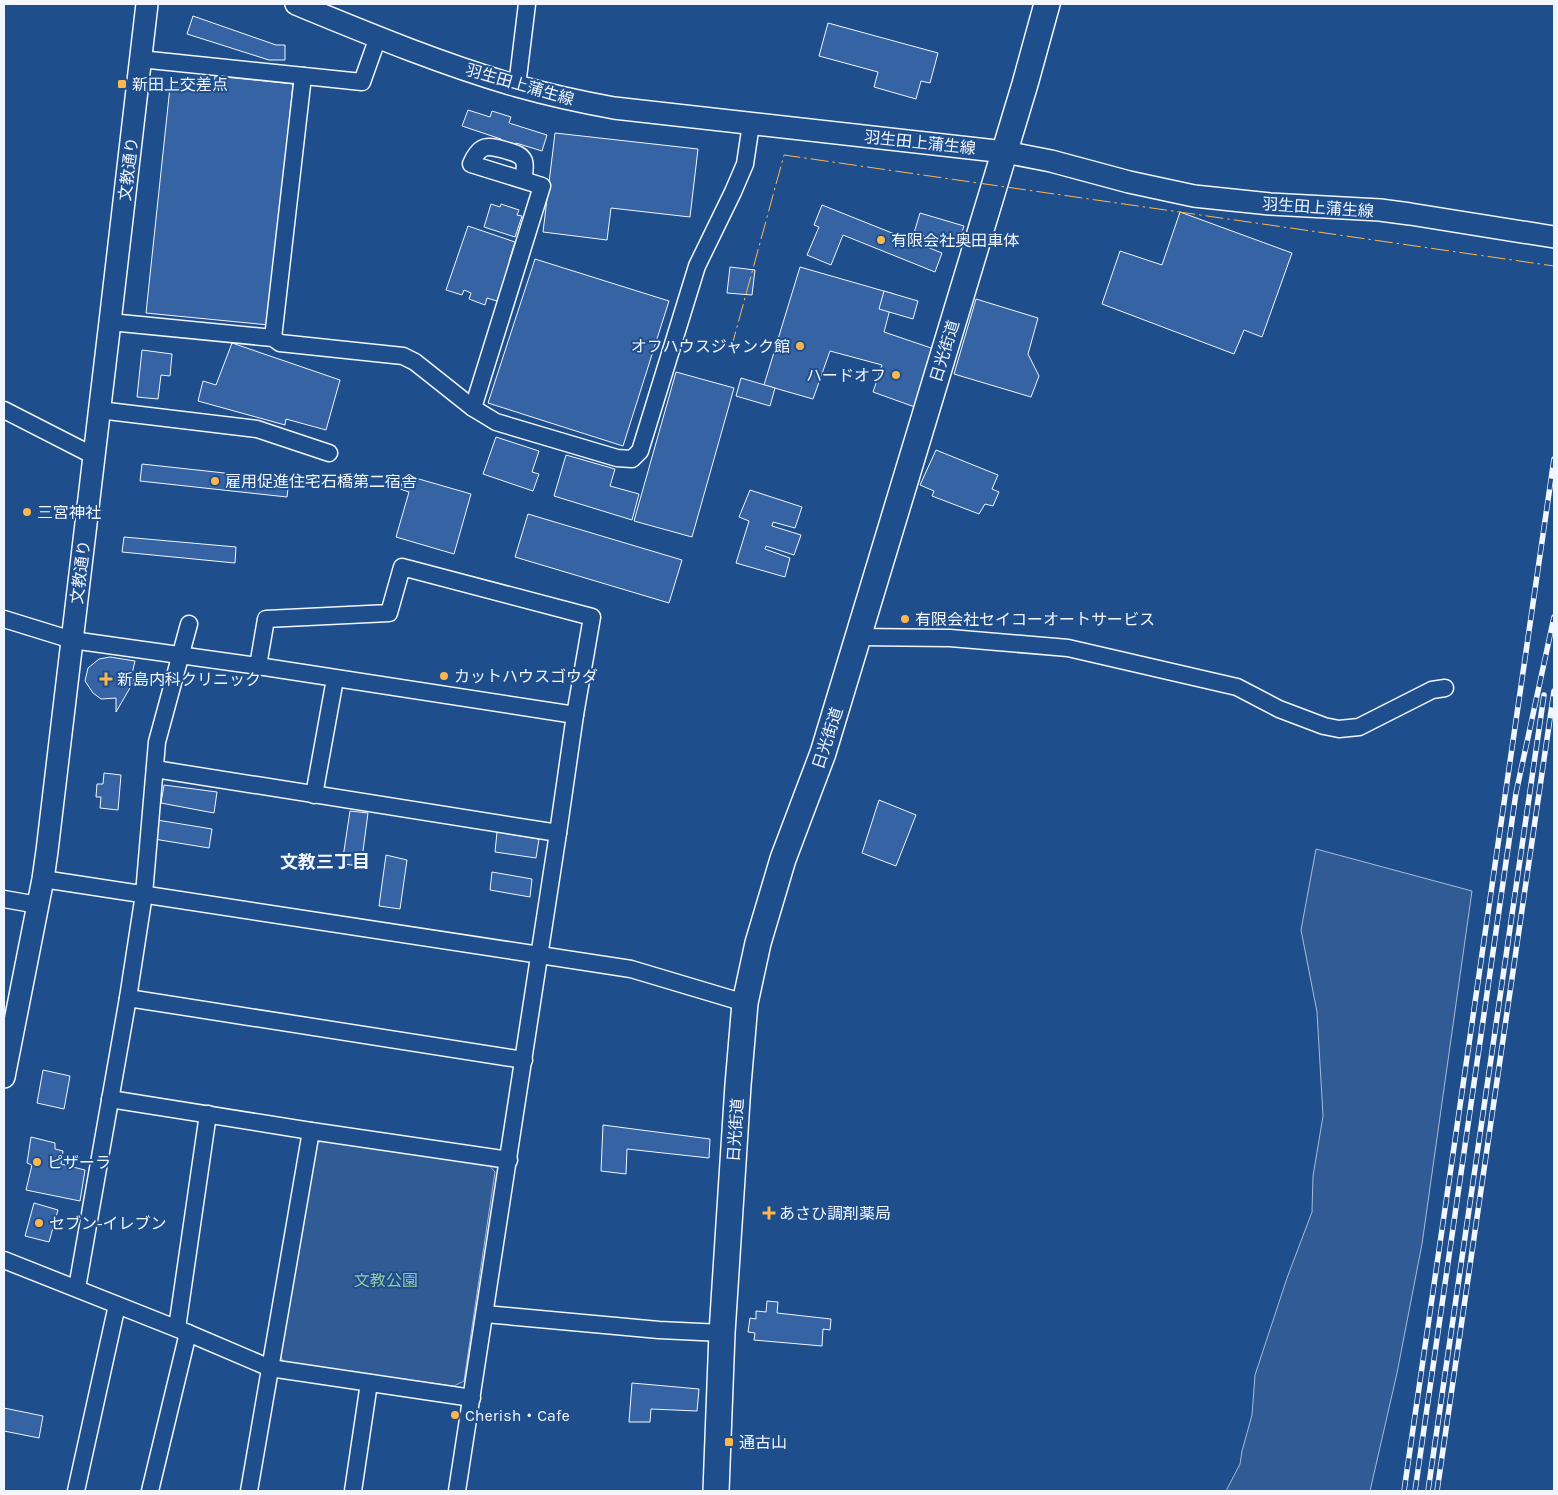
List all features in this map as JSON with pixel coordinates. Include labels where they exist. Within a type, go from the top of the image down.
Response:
[{"type":"highway","name":"日光街道","points":[[716,1491],[722,1333],[738,1085],[745,1003],[758,943],[783,859],[823,754],[1005,152],[1047,4]]},
{"type":"main road","name":"文教通り","points":[[4,1077],[43,879],[147,4]]},
{"type":"main road","name":"羽生田上蒲生線","points":[[296,4],[432,58],[517,86],[614,108],[1005,152],[1051,161],[1129,182],[1194,196],[1270,204],[1380,210],[1554,237]]},
{"type":"street","points":[[517,86],[527,4]]},
{"type":"street","points":[[140,59],[362,82],[378,37]]},
{"type":"street","points":[[273,338],[303,76]]},
{"type":"street","points":[[110,322],[273,338],[280,344],[403,356],[415,362],[472,408],[496,422],[616,458],[632,459],[640,451],[696,266],[745,164],[751,124]]},
{"type":"street","points":[[472,408],[542,186],[523,180]]},
{"type":"street","points":[[4,410],[94,456]]},
{"type":"street","points":[[100,410],[258,429],[329,453]]},
{"type":"street","points":[[258,666],[266,619],[388,613],[402,567],[592,617],[575,715],[457,1491]]},
{"type":"street","points":[[4,619],[72,640],[258,666],[575,715]]},
{"type":"street","points":[[77,1288],[128,998],[144,894],[157,742],[189,624]]},
{"type":"street","points":[[858,637],[950,638],[1068,648],[1237,687],[1279,709],[1324,726],[1339,729],[1359,727],[1432,690],[1445,688]]},
{"type":"street","points":[[314,795],[335,679]]},
{"type":"street","points":[[155,769],[558,833]]},
{"type":"street","points":[[43,879],[631,969],[745,1003]]},
{"type":"street","points":[[4,899],[38,905]]},
{"type":"street","points":[[128,998],[524,1060]]},
{"type":"street","points":[[110,1099],[508,1160]]},
{"type":"street","points":[[150,1491],[182,1330],[208,1114]]},
{"type":"street","points":[[249,1491],[310,1130]]},
{"type":"street","points":[[4,1260],[182,1330],[270,1368],[472,1398]]},
{"type":"street","points":[[76,1491],[117,1305]]},
{"type":"street","points":[[485,1314],[659,1330],[722,1333]]},
{"type":"street","points":[[353,1491],[370,1383]]},
{"type":"shaded area","points":[[1316,849],[1472,891],[1422,1244],[1397,1373],[1370,1491],[1226,1491],[1240,1464],[1252,1415],[1255,1375],[1287,1278],[1312,1212],[1313,1176],[1323,1116],[1317,1012],[1301,930]]},
{"type":"shaded area","name":"文教公園","points":[[326,1139],[489,1165],[495,1172],[464,1381],[454,1386],[284,1363],[280,1355],[315,1144]]},
{"type":"building","points":[[193,16],[276,45],[285,45],[285,60],[269,60],[187,34]]},
{"type":"building","points":[[828,23],[938,53],[930,83],[921,81],[916,99],[874,87],[878,72],[819,56]]},
{"type":"building","points":[[215,76],[293,84],[269,325],[146,313],[170,87],[213,92]]},
{"type":"building","points":[[468,110],[490,117],[492,111],[511,117],[509,123],[547,135],[542,151],[516,143],[510,160],[495,156],[501,139],[462,126]]},
{"type":"building","points":[[555,133],[698,149],[690,217],[611,208],[607,240],[543,232]]},
{"type":"building","points":[[491,204],[500,207],[501,204],[519,210],[517,215],[522,216],[515,237],[484,227]]},
{"type":"building","points":[[822,205],[942,253],[935,272],[843,235],[831,265],[807,255],[819,227],[814,225]]},
{"type":"building","points":[[1180,212],[1292,253],[1262,337],[1244,330],[1234,354],[1102,304],[1120,251],[1162,265]]},
{"type":"building","points":[[920,213],[964,226],[957,246],[914,233]]},
{"type":"building","points":[[468,226],[515,242],[509,261],[514,263],[509,276],[506,275],[497,301],[487,298],[485,305],[469,299],[471,293],[464,290],[462,295],[446,290]]},
{"type":"building","points":[[535,259],[669,301],[623,446],[488,403]]},
{"type":"building","points":[[730,267],[755,270],[752,295],[727,293]]},
{"type":"building","points":[[800,267],[894,294],[884,332],[940,351],[926,411],[873,392],[882,365],[830,351],[813,399],[764,385]]},
{"type":"building","points":[[884,291],[918,301],[913,319],[879,309]]},
{"type":"building","points":[[976,299],[1038,318],[1028,354],[1039,376],[1031,397],[954,374]]},
{"type":"building","points":[[232,343],[340,380],[326,430],[286,419],[285,425],[198,401],[203,381],[216,385]]},
{"type":"building","points":[[142,350],[172,354],[170,376],[161,375],[158,399],[137,397]]},
{"type":"building","points":[[676,372],[734,388],[692,537],[634,521]]},
{"type":"building","points":[[741,378],[775,388],[770,406],[736,396]]},
{"type":"building","points":[[496,437],[539,451],[532,472],[539,474],[533,491],[483,474]]},
{"type":"building","points":[[936,450],[998,475],[992,489],[999,492],[993,506],[985,504],[979,514],[932,496],[934,491],[920,485]]},
{"type":"building","points":[[566,455],[615,469],[610,486],[639,494],[632,520],[554,496]]},
{"type":"building","name":"雇用促進住宅石橋第二宿舎","points":[[142,464],[289,480],[287,497],[140,481]]},
{"type":"building","points":[[405,475],[471,494],[454,554],[396,537],[409,492],[400,489]]},
{"type":"building","points":[[750,490],[802,507],[795,528],[773,522],[772,526],[801,535],[794,555],[766,546],[765,549],[790,558],[785,577],[736,563],[749,521],[739,517]]},
{"type":"building","points":[[528,514],[682,560],[669,603],[515,557]]},
{"type":"building","points":[[124,537],[236,547],[235,563],[122,552]]},
{"type":"building","points":[[110,657],[135,661],[132,674],[134,681],[116,712],[116,698],[101,699],[93,693],[85,681],[88,668],[99,659]]},
{"type":"building","points":[[104,773],[121,775],[118,810],[100,808],[101,797],[96,797],[97,784],[103,784]]},
{"type":"building","points":[[164,785],[217,792],[214,813],[161,803]]},
{"type":"building","points":[[879,800],[916,815],[896,866],[862,853]]},
{"type":"building","points":[[350,811],[368,813],[361,866],[342,864]]},
{"type":"building","points":[[157,820],[212,829],[209,848],[154,839]]},
{"type":"building","points":[[497,832],[539,839],[536,858],[495,852]]},
{"type":"building","points":[[386,855],[407,860],[400,909],[379,906]]},
{"type":"building","points":[[492,872],[532,879],[530,897],[490,890]]},
{"type":"building","points":[[43,1070],[70,1076],[64,1109],[37,1103]]},
{"type":"building","points":[[603,1125],[710,1139],[709,1158],[627,1149],[626,1174],[601,1171]]},
{"type":"building","points":[[31,1137],[55,1143],[55,1149],[63,1151],[61,1164],[85,1170],[80,1201],[26,1190],[32,1165],[27,1163]]},
{"type":"building","points":[[34,1203],[58,1210],[49,1242],[25,1236]]},
{"type":"building","points":[[767,1301],[778,1302],[777,1313],[831,1319],[830,1330],[823,1329],[822,1346],[754,1340],[755,1333],[748,1332],[750,1318],[756,1319],[756,1311],[766,1312]]},
{"type":"building","points":[[632,1383],[699,1389],[697,1411],[651,1409],[650,1422],[629,1422]]},
{"type":"building","points":[[4,1408],[43,1416],[39,1438],[4,1431]]},
{"type":"railway","points":[[1404,1491],[1554,459]]},
{"type":"railway","points":[[1415,1491],[1516,793],[1554,617]]},
{"type":"railway","points":[[1437,1491],[1554,691]]},
{"type":"railway","points":[[1428,1491],[1544,695]]},
{"type":"power","points":[[731,349],[784,155],[1554,266]]},
{"type":"place","name":"新田上交差点","points":[[122,84]]},
{"type":"place","name":"有限会社奥田車体","points":[[881,240]]},
{"type":"place","name":"オフハウスジャンク館","points":[[800,346]]},
{"type":"place","name":"ハードオフ","points":[[896,375]]},
{"type":"place","name":"雇用促進住宅石橋第二宿舎","points":[[215,481]]},
{"type":"place","name":"三宮神社","points":[[27,512]]},
{"type":"place","name":"有限会社セイコーオートサービス","points":[[905,619]]},
{"type":"place","name":"カットハウスゴウダ","points":[[444,676]]},
{"type":"place","name":"新島内科クリニック","points":[[106,679]]},
{"type":"place","name":"ピザーラ","points":[[37,1162]]},
{"type":"place","name":"あさひ調剤薬局","points":[[769,1213]]},
{"type":"place","name":"セブン-イレブン","points":[[39,1223]]},
{"type":"place","name":"Cherish・Cafe","points":[[455,1415]]},
{"type":"place","name":"通古山","points":[[729,1442]]},
{"type":"district","name":"文教三丁目","points":[[325,862]]}]
